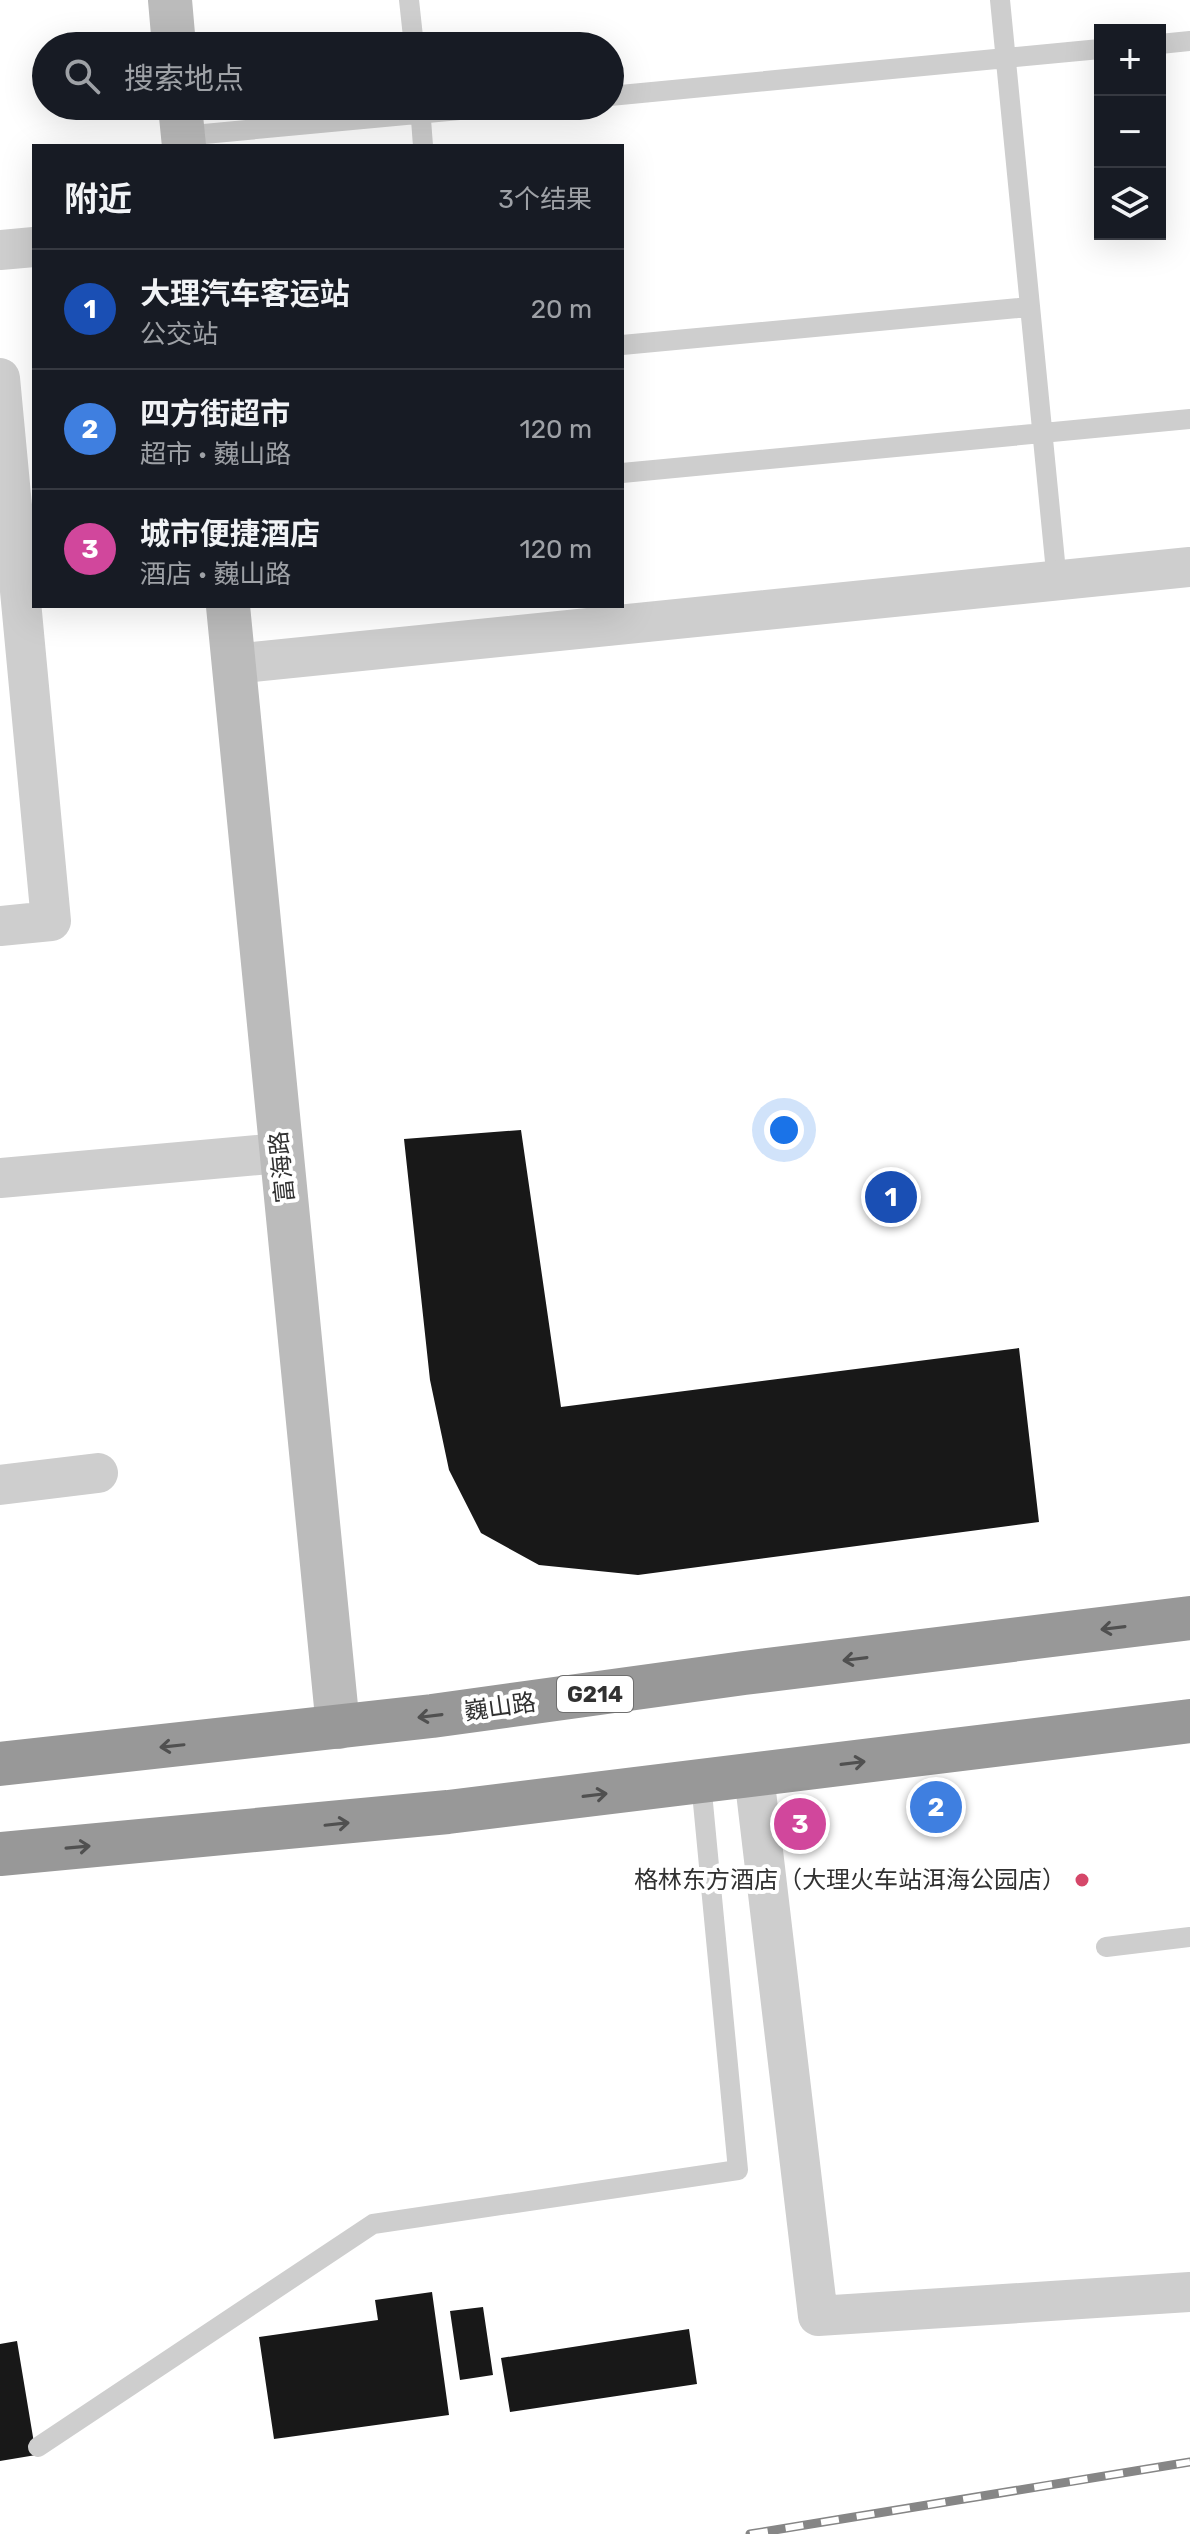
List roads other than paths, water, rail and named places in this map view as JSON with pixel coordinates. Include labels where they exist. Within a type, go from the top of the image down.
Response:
[{"type":"highway","name":"巍山路","points":[[0,1764],[432,1716],[744,1673],[1190,1618]]},
{"type":"highway","points":[[0,1854],[325,1825],[1190,1721]]},
{"type":"street","points":[[170,0],[173,32]]},
{"type":"street","points":[[0,250],[32,247]]},
{"type":"street","points":[[0,378],[51,921],[0,926]]},
{"type":"street","points":[[233,664],[1190,567]]},
{"type":"street","name":"富海路","points":[[228,608],[338,1727]]},
{"type":"street","points":[[0,1178],[280,1153]]},
{"type":"street","points":[[0,1485],[98,1473]]},
{"type":"street","points":[[754,1775],[818,2316],[1190,2292]]},
{"type":"lane","points":[[409,0],[412,32]]},
{"type":"lane","points":[[1000,0],[1057,582]]},
{"type":"lane","points":[[1166,43],[1190,41]]},
{"type":"lane","points":[[624,95],[1094,50]]},
{"type":"lane","points":[[182,129],[295,120]]},
{"type":"lane","points":[[421,120],[423,144]]},
{"type":"lane","points":[[624,345],[1029,307]]},
{"type":"lane","points":[[624,473],[1190,419]]},
{"type":"lane","points":[[38,2447],[373,2224],[738,2170],[701,1782]]},
{"type":"lane","points":[[1106,1947],[1190,1937]]},
{"type":"railway","points":[[750,2534],[1190,2462]]},
{"type":"place","name":"大理汽车客运站","points":[[891,1197]]},
{"type":"place","name":"四方街超市","points":[[936,1807]]},
{"type":"place","name":"城市便捷酒店","points":[[800,1824]]},
{"type":"place","name":"格林东方酒店（大理火车站洱海公园店）","points":[[1082,1880]]}]
